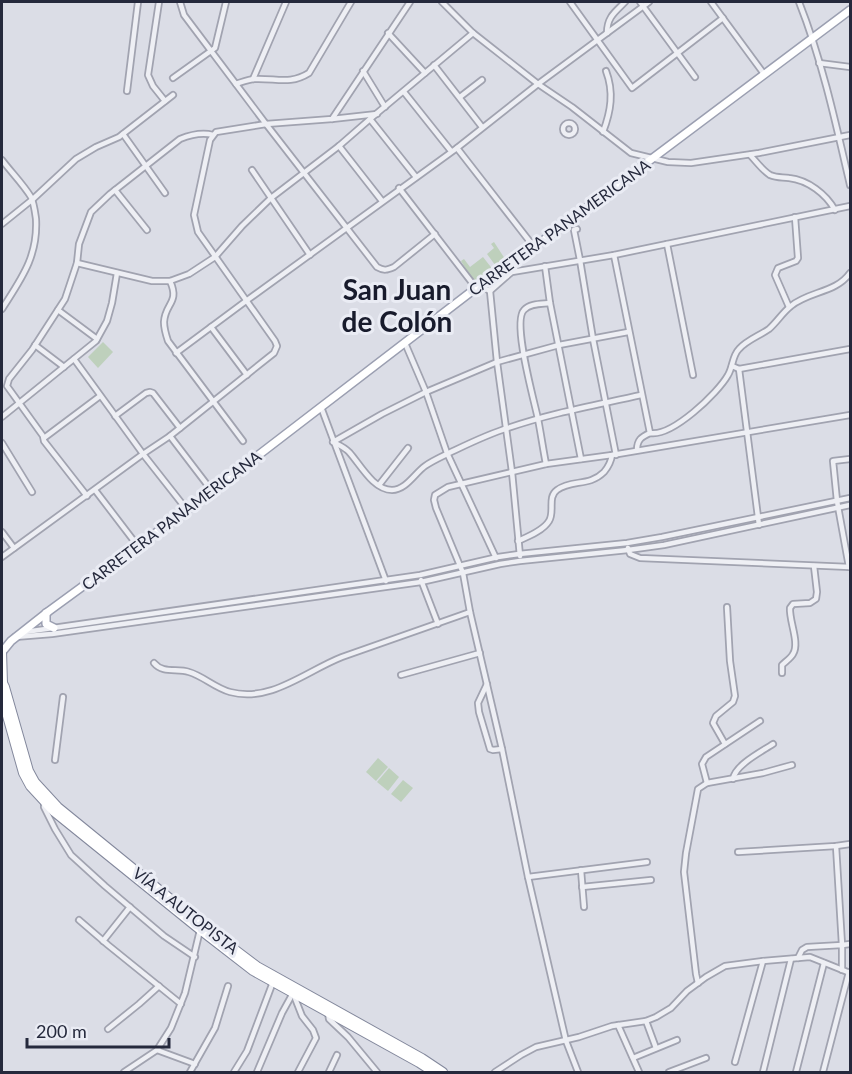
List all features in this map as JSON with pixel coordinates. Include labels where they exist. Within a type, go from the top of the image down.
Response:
[{"type":"highway","name":"VÍA A AUTOPISTA","points":[[2,651],[2,682],[27,764],[35,782],[58,807],[253,971],[432,1072]]},
{"type":"highway","name":"VÍA A AUTOPISTA","points":[[2,698],[23,773],[30,786],[54,812],[202,928],[257,966],[443,1072]]},
{"type":"main road","name":"CARRETERA PANAMERICANA","points":[[2,651],[45,613],[187,510],[478,286],[509,266],[850,10]]},
{"type":"main road","points":[[45,613],[46,624],[54,628]]},
{"type":"main road","name":"CARRETERA PANAMERICANA","points":[[2,644],[13,639]]},
{"type":"street","points":[[127,91],[138,2]]},
{"type":"street","points":[[159,2],[148,75],[153,86],[165,101]]},
{"type":"street","points":[[180,2],[184,15],[377,267],[382,270],[394,267],[435,234]]},
{"type":"street","points":[[173,78],[215,48],[226,2]]},
{"type":"street","points":[[253,79],[286,2]]},
{"type":"street","points":[[236,84],[253,79],[289,81],[309,73],[351,2]]},
{"type":"street","points":[[332,119],[410,2]]},
{"type":"street","points":[[442,2],[473,33],[631,153],[668,162],[691,163],[850,135]]},
{"type":"street","points":[[570,2],[632,88],[723,18]]},
{"type":"street","points":[[607,33],[609,19],[625,2]]},
{"type":"street","points":[[176,353],[399,188],[457,148],[642,4],[649,2]]},
{"type":"street","points":[[711,2],[764,74]]},
{"type":"street","points":[[799,2],[819,63],[850,185]]},
{"type":"street","points":[[642,4],[695,77]]},
{"type":"street","points":[[388,33],[425,74]]},
{"type":"street","points":[[77,263],[152,280],[170,281],[189,274],[215,257],[271,198],[339,146],[473,33]]},
{"type":"street","points":[[819,63],[850,67]]},
{"type":"street","points":[[434,65],[482,127]]},
{"type":"street","points":[[363,71],[385,107]]},
{"type":"street","points":[[603,132],[608,118],[611,87],[606,71]]},
{"type":"street","points":[[460,97],[482,80]]},
{"type":"street","points":[[404,92],[451,151]]},
{"type":"street","points":[[2,225],[76,159],[123,134],[173,95]]},
{"type":"street","points":[[2,557],[170,436],[274,353],[277,346],[198,232],[194,215],[213,135],[216,132],[266,123],[377,114]]},
{"type":"street","points":[[370,119],[416,177]]},
{"type":"street","points":[[123,134],[165,193]]},
{"type":"street","points":[[87,496],[44,441],[8,386],[9,379],[35,345],[65,299],[77,263],[79,244],[91,212],[180,139],[213,135]]},
{"type":"street","points":[[339,146],[382,201]]},
{"type":"street","points":[[457,148],[534,247]]},
{"type":"street","points":[[750,154],[770,175],[798,180],[818,190],[828,198],[835,210]]},
{"type":"street","points":[[2,160],[33,199],[36,224],[34,249],[30,261],[2,309]]},
{"type":"street","points":[[252,170],[310,255]]},
{"type":"street","points":[[399,188],[478,286],[490,291]]},
{"type":"street","points":[[116,190],[147,230]]},
{"type":"street","points":[[490,291],[512,272],[614,255],[850,206]]},
{"type":"street","points":[[789,307],[775,275],[778,268],[798,258],[795,218]]},
{"type":"street","points":[[518,541],[549,522],[556,490],[596,478],[609,466],[614,455],[574,230],[577,229]]},
{"type":"street","points":[[667,244],[693,375]]},
{"type":"street","points":[[614,255],[650,433]]},
{"type":"street","points":[[507,276],[509,266]]},
{"type":"street","points":[[545,266],[550,303],[581,459]]},
{"type":"street","points":[[2,417],[96,341],[107,321],[117,273]]},
{"type":"street","points":[[637,450],[637,442],[641,437],[672,427],[693,412],[723,383],[739,349],[769,328],[789,307],[802,299],[837,286],[850,273]]},
{"type":"street","points":[[170,281],[174,298],[164,319],[168,341],[243,441]]},
{"type":"street","points":[[490,291],[512,472],[520,561]]},
{"type":"street","points":[[546,464],[524,354],[521,316],[524,310],[531,306],[550,303]]},
{"type":"street","points":[[58,310],[97,339]]},
{"type":"street","points":[[211,327],[247,375]]},
{"type":"street","points":[[333,442],[426,392],[497,362],[559,345],[628,332]]},
{"type":"street","points":[[405,343],[426,392],[447,453],[496,558]]},
{"type":"street","points":[[35,345],[64,367]]},
{"type":"street","points":[[732,366],[739,369],[850,349]]},
{"type":"street","points":[[74,359],[187,510]]},
{"type":"street","points":[[739,369],[759,525]]},
{"type":"street","points":[[115,416],[146,393],[152,392],[180,428]]},
{"type":"street","points":[[333,442],[350,453],[365,475],[388,490],[398,489],[423,467],[447,453],[506,428],[572,410],[641,395]]},
{"type":"street","points":[[44,438],[100,396]]},
{"type":"street","points":[[321,407],[388,586]]},
{"type":"street","points":[[578,1072],[566,1041],[528,877],[463,573],[436,508],[435,495],[448,487],[461,483],[546,464],[614,455],[850,415]]},
{"type":"street","points":[[170,436],[212,491]]},
{"type":"street","points":[[2,443],[32,492]]},
{"type":"street","points":[[380,485],[408,448]]},
{"type":"street","points":[[627,543],[630,554],[640,558],[850,567],[838,508],[833,461],[850,459]]},
{"type":"street","points":[[95,490],[136,545]]},
{"type":"street","points":[[21,632],[420,575],[519,554],[627,543],[850,498]]},
{"type":"street","points":[[13,639],[422,582],[520,561],[664,545],[850,506]]},
{"type":"street","points":[[2,531],[14,548]]},
{"type":"street","points":[[782,673],[782,665],[793,655],[795,646],[790,608],[793,604],[810,603],[816,599],[814,566]]},
{"type":"street","points":[[420,575],[438,624]]},
{"type":"street","points":[[724,744],[713,723],[716,716],[733,702],[735,696],[730,661],[727,607]]},
{"type":"street","points":[[154,663],[161,669],[196,674],[231,693],[258,694],[300,679],[335,660],[470,612]]},
{"type":"street","points":[[401,675],[480,653]]},
{"type":"street","points":[[487,684],[478,703],[479,712],[490,749],[502,749]]},
{"type":"street","points":[[55,760],[63,697]]},
{"type":"street","points":[[707,783],[702,764],[707,755],[760,721]]},
{"type":"street","points":[[733,779],[733,775],[739,768],[773,744]]},
{"type":"street","points":[[698,983],[684,872],[698,789],[707,783],[764,773],[792,765]]},
{"type":"street","points":[[45,802],[46,811],[68,851],[130,908],[164,936],[195,957]]},
{"type":"street","points":[[738,852],[850,844]]},
{"type":"street","points":[[836,846],[842,970]]},
{"type":"street","points":[[528,877],[647,862]]},
{"type":"street","points":[[581,870],[584,907]]},
{"type":"street","points":[[582,887],[651,880]]},
{"type":"street","points":[[103,941],[130,908]]},
{"type":"street","points":[[79,920],[181,1004]]},
{"type":"street","points":[[124,1072],[157,1050],[171,1028],[181,1004],[202,928]]},
{"type":"street","points":[[798,958],[802,950],[807,947],[850,944]]},
{"type":"street","points":[[495,1072],[536,1047],[656,1017],[671,1008],[698,983],[725,966],[810,957],[850,973],[823,1072]]},
{"type":"street","points":[[763,1072],[792,958]]},
{"type":"street","points":[[735,1062],[763,961]]},
{"type":"street","points":[[796,1072],[824,963]]},
{"type":"street","points":[[234,1072],[247,1051],[273,982]]},
{"type":"street","points":[[108,1029],[159,986]]},
{"type":"street","points":[[190,1072],[215,1028],[228,986]]},
{"type":"street","points":[[257,1072],[292,993]]},
{"type":"street","points":[[292,993],[298,1009],[316,1034],[298,1072]]},
{"type":"street","points":[[328,1012],[329,1019],[348,1037],[377,1072]]},
{"type":"street","points":[[646,1021],[656,1048]]},
{"type":"street","points":[[618,1025],[639,1072]]},
{"type":"street","points":[[633,1058],[677,1040]]},
{"type":"street","points":[[157,1050],[195,1064]]},
{"type":"street","points":[[329,1072],[337,1055]]},
{"type":"street","points":[[669,1072],[706,1058]]},
{"type":"green space","points":[[494,242],[507,262],[498,269],[487,254],[494,248],[491,244]]},
{"type":"green space","points":[[483,257],[494,271],[476,285],[461,261],[464,259],[470,267]]},
{"type":"green space","points":[[103,342],[113,352],[98,368],[88,357]]},
{"type":"green space","points":[[378,758],[388,767],[376,781],[366,772]]},
{"type":"green space","points":[[389,768],[399,777],[388,791],[377,782]]},
{"type":"green space","points":[[403,780],[413,788],[401,802],[391,794]]},
{"type":"district","name":"San Juan de Colón","points":[[397,305]]}]
